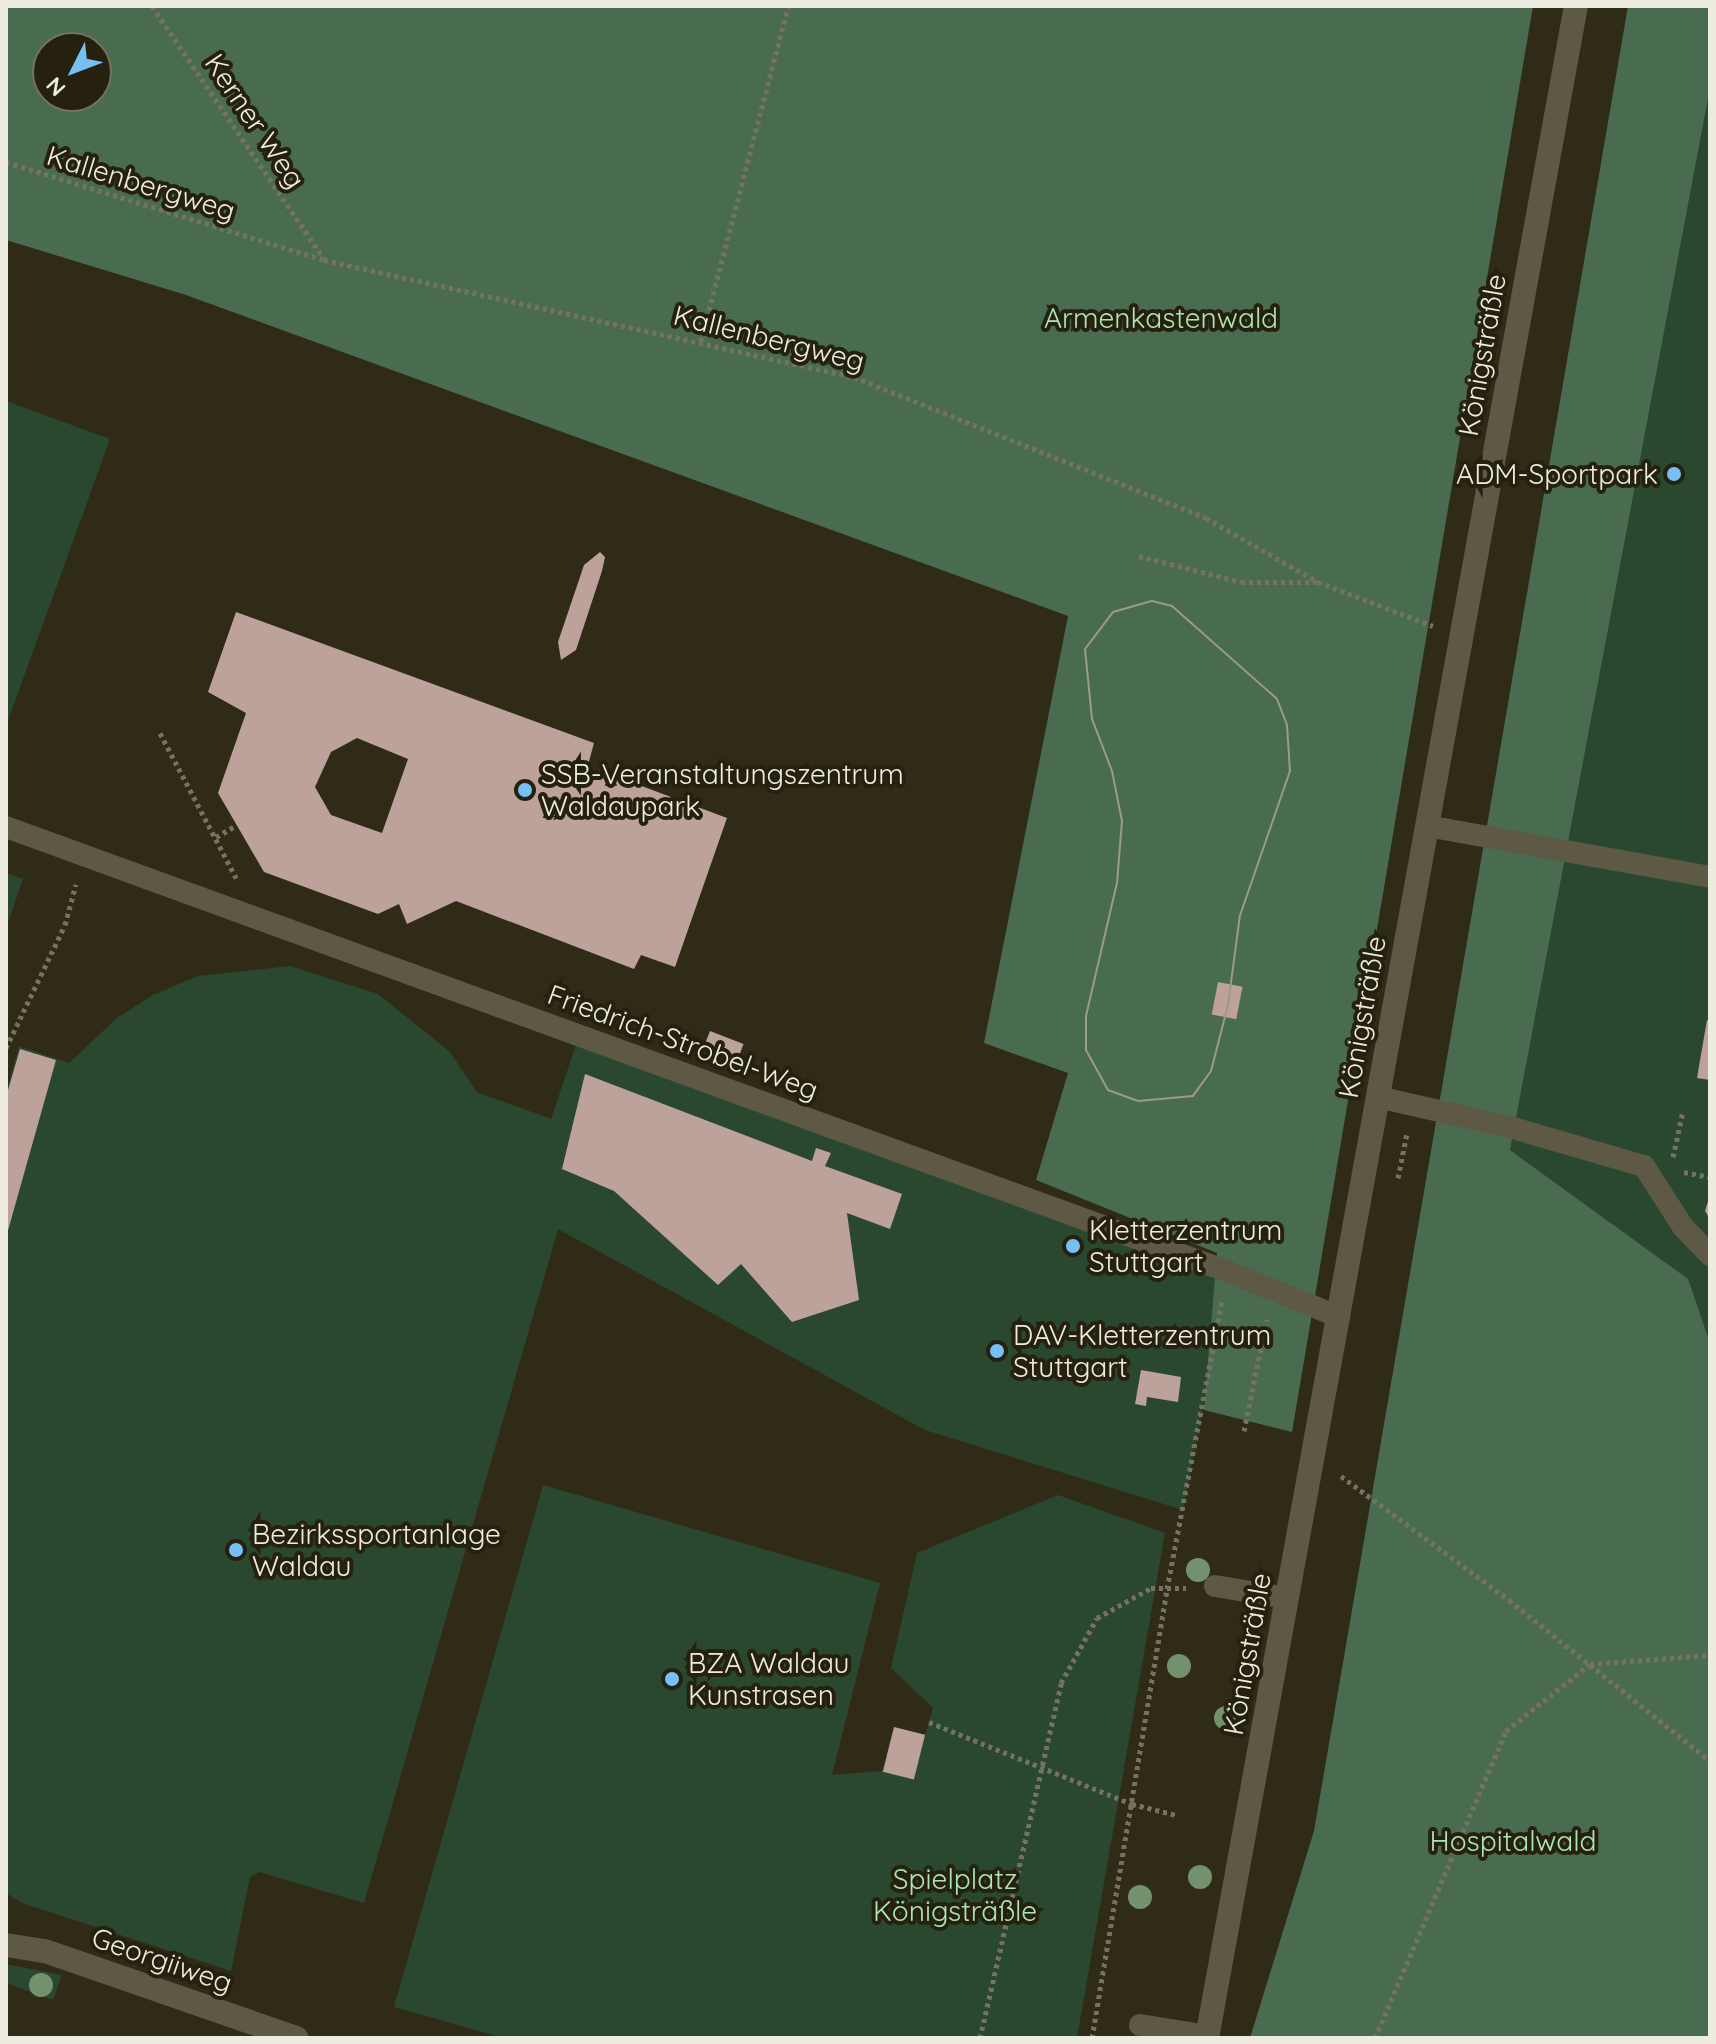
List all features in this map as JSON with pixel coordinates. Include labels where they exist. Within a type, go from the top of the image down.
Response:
[{"type":"street","name":"Königsträßle","points":[[1208,2037],[1576,6]]},
{"type":"street","name":"Georgiiweg","points":[[6,1945],[45,1951],[296,2038]]},
{"type":"lane","points":[[1427,826],[1710,877]]},
{"type":"lane","name":"Friedrich-Strobel-Weg","points":[[6,827],[1229,1272],[1339,1317]]},
{"type":"lane","points":[[1378,1097],[1513,1128],[1644,1166],[1683,1227],[1710,1255]]},
{"type":"lane","points":[[1215,1586],[1287,1598]]},
{"type":"lane","points":[[1140,2025],[1208,2037]]},
{"type":"path","name":"Kerner Weg","points":[[152,6],[324,260]]},
{"type":"path","points":[[701,341],[788,6]]},
{"type":"path","name":"Kallenbergweg","points":[[6,162],[324,260],[854,377],[1206,518],[1318,582],[1462,636]]},
{"type":"path","points":[[1139,556],[1241,582],[1318,582]]},
{"type":"path","points":[[160,733],[260,920]]},
{"type":"path","points":[[216,837],[237,825]]},
{"type":"path","points":[[6,1048],[65,925],[84,856]]},
{"type":"path","points":[[1683,1111],[1674,1170],[1710,1177]]},
{"type":"path","points":[[1092,2038],[1167,1589],[1229,1272]]},
{"type":"path","points":[[1244,1431],[1268,1313],[1277,1292]]},
{"type":"path","points":[[1311,1469],[1344,1477],[1590,1664],[1710,1761]]},
{"type":"path","points":[[980,2038],[1061,1683],[1097,1618],[1151,1588],[1215,1586]]},
{"type":"path","points":[[1375,2038],[1506,1731],[1590,1664],[1710,1655]]},
{"type":"path","points":[[929,1722],[1132,1804],[1176,1815]]},
{"type":"green space","name":"Armenkastenwald","points":[[6,6],[1533,6],[1292,1432],[1204,1410],[1217,1253],[1036,1180],[1068,1073],[984,1043],[1068,616],[186,295],[6,240]]},
{"type":"green space","name":"Hospitalwald","points":[[1628,6],[1710,6],[1710,88],[1510,1150],[1688,1279],[1710,1343],[1710,2038],[1250,2038],[1314,1831]]},
{"type":"green space","name":"ADM-Sportpark","points":[[1710,88],[1710,1343],[1687,1279],[1510,1150]]},
{"type":"green space","points":[[6,401],[110,439],[6,726]]},
{"type":"green space","points":[[6,873],[23,879],[6,928]]},
{"type":"green space","name":"Bezirkssportanlage Waldau","points":[[290,966],[378,994],[449,1051],[477,1092],[551,1119],[579,1036],[1229,1272],[1183,1510],[925,1430],[558,1229],[364,1903],[259,1872],[250,1877],[231,1971],[22,1903],[6,1893],[6,1093],[19,1046],[69,1063],[117,1018],[153,995],[198,976]]},
{"type":"green space","name":"Spielplatz Königsträßle","points":[[543,1485],[880,1583],[832,1775],[882,1771],[894,1727],[925,1735],[933,1708],[891,1668],[917,1553],[1058,1495],[1165,1533],[1077,2038],[504,2038],[394,2007]]},
{"type":"green space","points":[[6,1964],[62,1975],[53,2000],[6,1983]]},
{"type":"building","points":[[600,552],[605,557],[602,571],[576,650],[561,660],[558,642],[584,565]]},
{"type":"building","name":"SSB-Veranstaltungszentrum Waldaupark","points":[[236,612],[594,743],[585,776],[595,778],[599,770],[727,818],[675,967],[641,955],[634,969],[456,901],[407,924],[399,904],[378,914],[264,872],[218,793],[246,713],[208,692]],"holes":[[[357,738],[408,759],[382,833],[331,815],[315,787],[331,752]]]},
{"type":"building","points":[[1218,982],[1243,987],[1236,1019],[1212,1014]]},
{"type":"building","points":[[1707,1020],[1710,1021],[1710,1080],[1697,1078]]},
{"type":"building","points":[[710,1031],[744,1044],[738,1060],[704,1047]]},
{"type":"building","points":[[20,1049],[56,1060],[7,1234],[6,1097]]},
{"type":"building","points":[[585,1074],[812,1161],[816,1148],[831,1153],[825,1166],[902,1194],[890,1229],[847,1213],[859,1300],[792,1322],[741,1264],[718,1285],[614,1191],[562,1169]]},
{"type":"building","points":[[1710,1195],[1710,1219],[1705,1211]]},
{"type":"building","points":[[1141,1370],[1181,1377],[1178,1402],[1147,1397],[1146,1406],[1135,1404]]},
{"type":"building","points":[[894,1727],[925,1735],[914,1779],[883,1772]]},
{"type":"tram line","points":[[1152,601],[1172,606],[1277,699],[1287,725],[1290,771],[1240,915],[1228,1005],[1211,1071],[1193,1096],[1138,1101],[1108,1090],[1086,1050],[1086,1016],[1117,883],[1122,821],[1112,771],[1092,719],[1085,649],[1113,612],[1152,601]]},
{"type":"place","name":"ADM-Sportpark","points":[[1674,474]]},
{"type":"place","name":"SSB-Veranstaltungszentrum Waldaupark","points":[[525,790]]},
{"type":"place","name":"Kletterzentrum Stuttgart","points":[[1073,1246]]},
{"type":"place","name":"DAV-Kletterzentrum Stuttgart","points":[[997,1351]]},
{"type":"place","name":"Bezirkssportanlage Waldau","points":[[236,1550]]},
{"type":"place","name":"BZA Waldau Kunstrasen","points":[[672,1679]]}]
